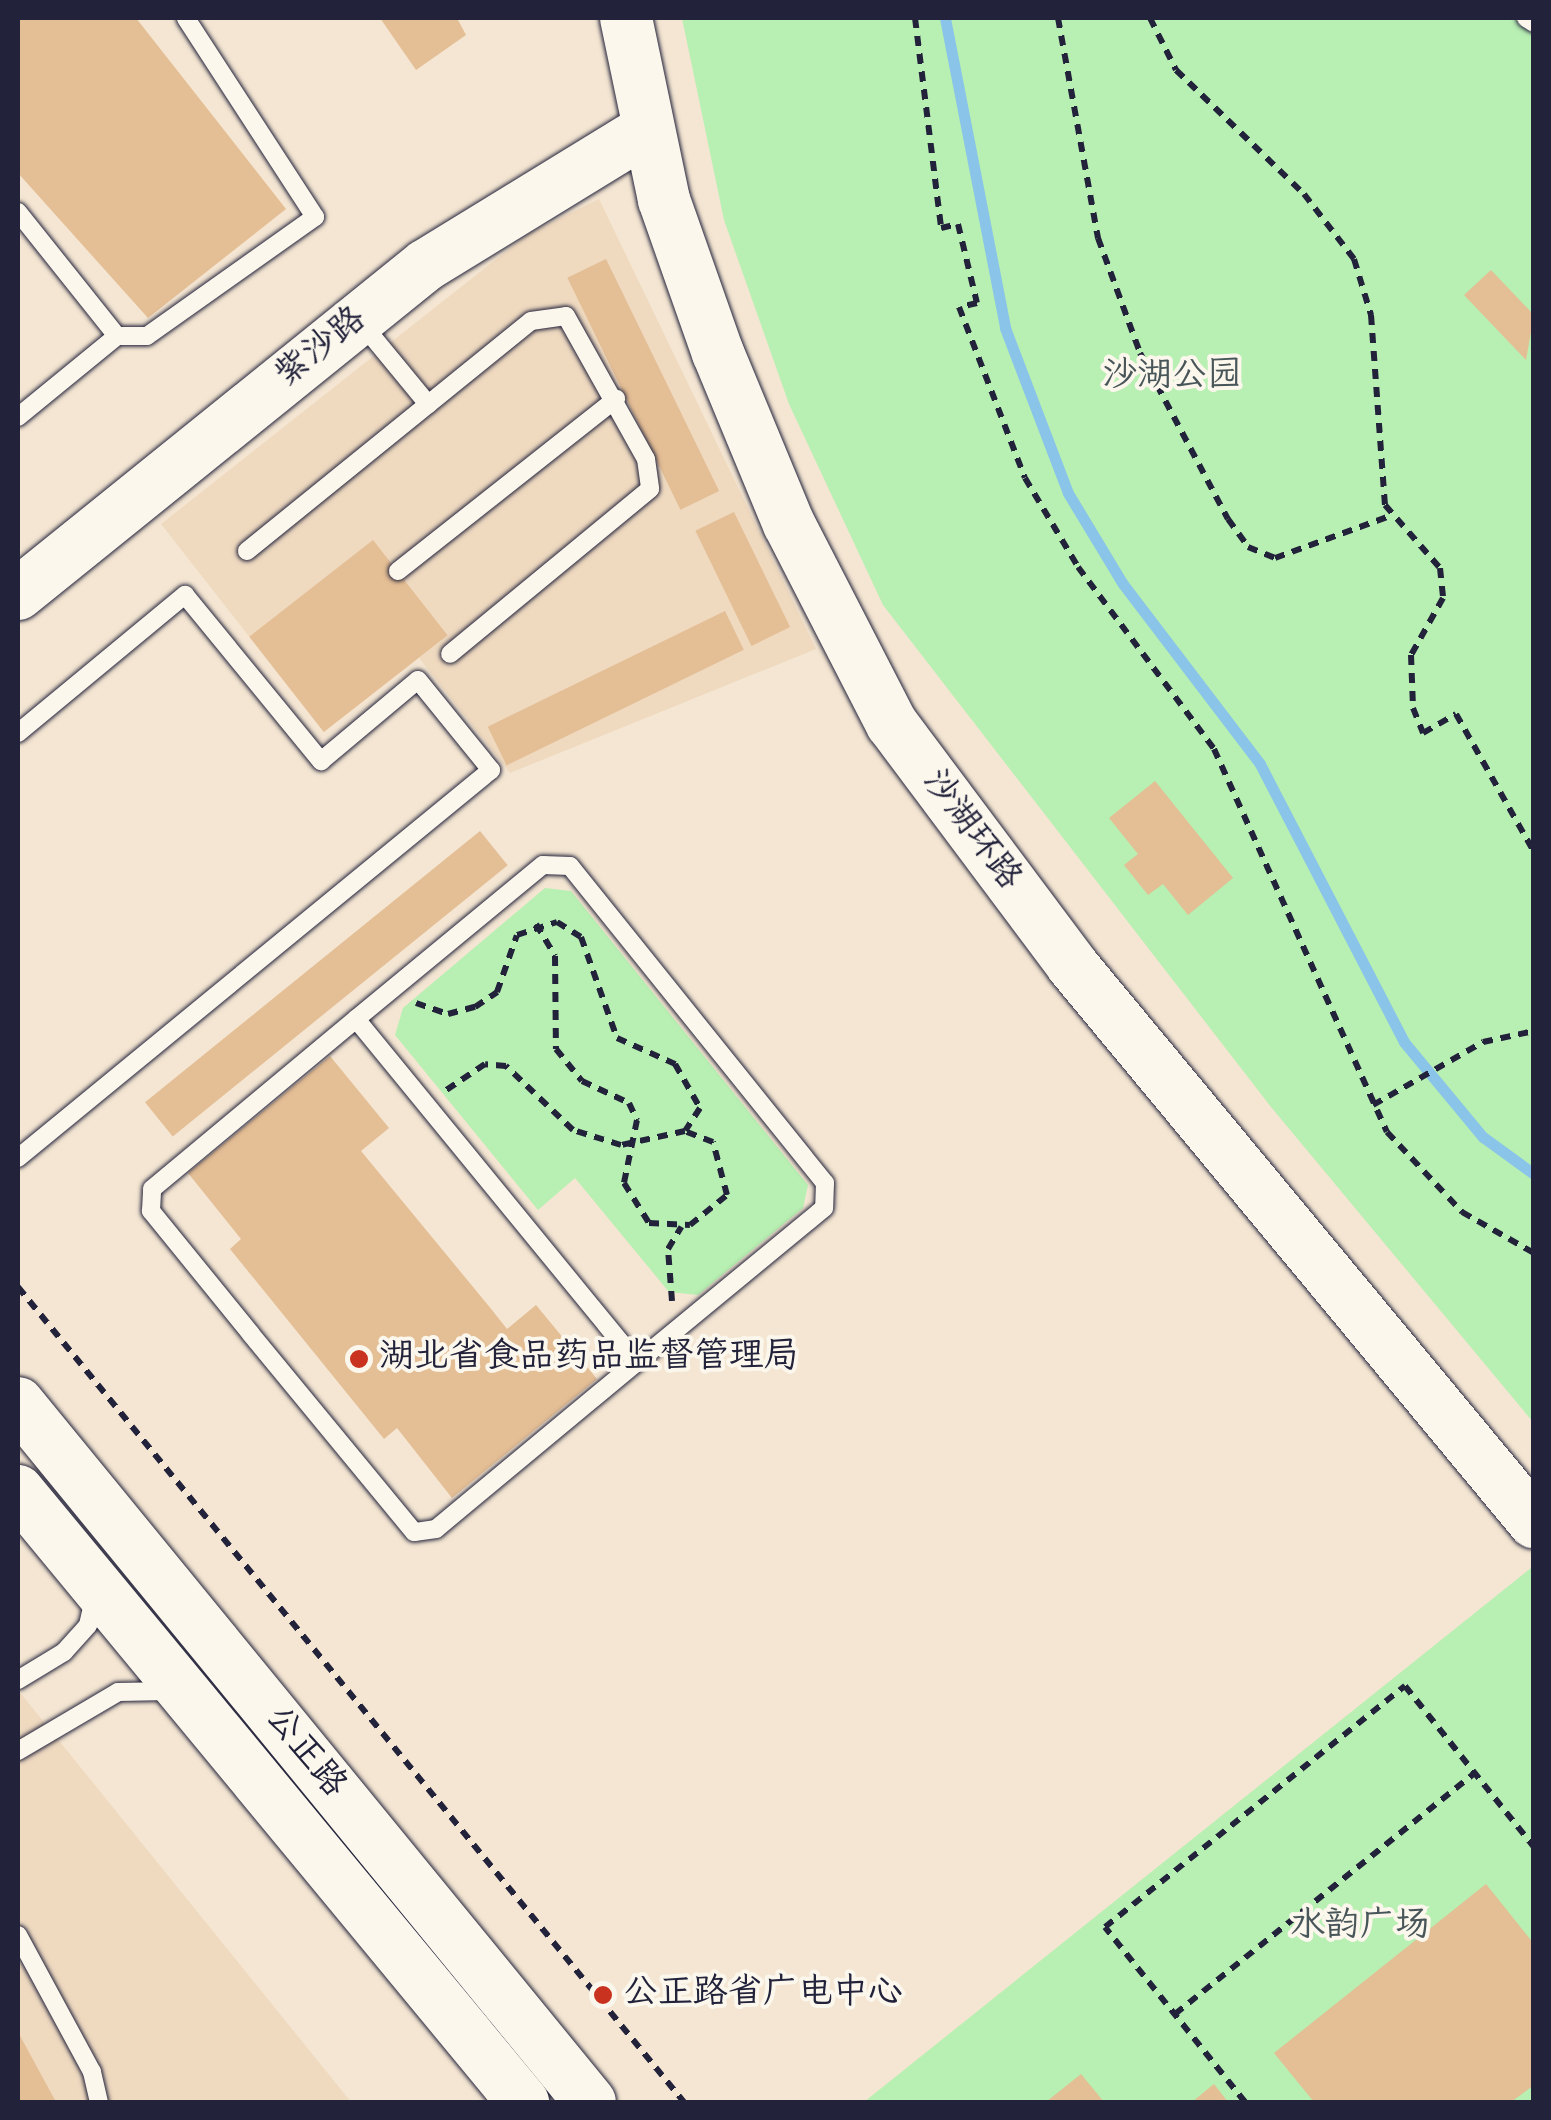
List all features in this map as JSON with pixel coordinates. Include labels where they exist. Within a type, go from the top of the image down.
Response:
[{"type":"main road","name":"沙湖环路","points":[[626,18],[642,112],[750,438],[892,724],[1072,966],[1534,1522]]},
{"type":"main road","name":"紫沙路","points":[[18,594],[359,320],[480,227],[642,112]]},
{"type":"main road","name":"紫沙路","points":[[18,548],[399,249],[642,112]]},
{"type":"main road","name":"公正路","points":[[18,1403],[590,2102]]},
{"type":"main road","name":"公正路","points":[[18,1491],[523,2102]]},
{"type":"lane","points":[[18,418],[117,336],[148,336],[315,217],[186,18]]},
{"type":"lane","points":[[1526,18],[1534,24]]},
{"type":"lane","points":[[18,212],[117,336]]},
{"type":"lane","points":[[247,551],[530,321],[556,313],[583,334],[616,399],[650,489],[450,654]]},
{"type":"lane","points":[[359,320],[428,404]]},
{"type":"lane","points":[[398,571],[616,399]]},
{"type":"lane","points":[[18,733],[184,595],[321,761],[418,680],[491,770],[18,1158]]},
{"type":"lane","points":[[543,865],[570,866],[825,1182],[824,1208],[436,1529],[414,1532],[150,1211],[152,1189],[356,1019],[543,865]]},
{"type":"lane","points":[[356,1019],[637,1362]]},
{"type":"lane","points":[[18,1680],[88,1625],[94,1584]]},
{"type":"lane","points":[[18,1751],[118,1692],[189,1698]]},
{"type":"lane","points":[[18,1935],[92,2072],[99,2102]]},
{"type":"path","points":[[915,18],[941,228],[958,224],[978,302],[959,307],[1000,425],[1078,567],[1214,749],[1266,846],[1372,1105],[1418,1172],[1462,1212],[1534,1253]]},
{"type":"path","points":[[1058,18],[1098,238],[1140,352],[1228,519],[1248,547],[1274,558],[1390,516]]},
{"type":"path","points":[[1150,18],[1176,70],[1304,194],[1354,259],[1370,315],[1390,516],[1440,568],[1443,598],[1408,672],[1422,733],[1456,714],[1534,852]]},
{"type":"path","points":[[397,985],[423,1010],[475,1007],[497,992],[506,951],[535,922]]},
{"type":"path","points":[[535,922],[582,937],[617,1038],[656,1052],[692,1084],[700,1108],[684,1131]]},
{"type":"path","points":[[427,1106],[469,1072],[506,1066],[573,1130],[633,1144],[684,1131],[713,1142],[728,1176],[712,1212],[682,1226],[648,1223],[636,1209],[622,1161],[633,1144],[629,1102],[582,1080],[556,1049],[555,956],[535,922]]},
{"type":"path","points":[[1372,1105],[1472,1048],[1534,1031]]},
{"type":"path","points":[[679,1328],[666,1274],[682,1226]]},
{"type":"path","points":[[18,1287],[684,2102]]},
{"type":"path","points":[[1246,2102],[1105,1926],[1405,1686],[1534,1847]]},
{"type":"path","points":[[1175,2014],[1474,1773]]},
{"type":"shaded area","points":[[599,199],[816,649],[510,773],[419,658],[324,732],[161,524],[528,234]]},
{"type":"shaded area","points":[[18,1690],[351,2102],[18,2102]]},
{"type":"green space","name":"沙湖公园","points":[[682,18],[1533,18],[1533,1422],[1271,1107],[883,605],[789,404],[724,220]]},
{"type":"green space","points":[[545,888],[571,891],[808,1185],[803,1208],[698,1295],[669,1292],[575,1178],[538,1210],[395,1035],[403,1008]]},
{"type":"green space","name":"水韵广场","points":[[1531,1568],[1533,2102],[864,2102]]},
{"type":"building","points":[[18,18],[136,18],[286,209],[148,318],[18,173]]},
{"type":"building","points":[[380,18],[457,18],[466,35],[416,70]]},
{"type":"building","points":[[606,259],[719,491],[680,510],[567,278]]},
{"type":"building","points":[[1491,270],[1534,315],[1526,360],[1464,295]]},
{"type":"building","points":[[734,512],[790,627],[751,646],[695,531]]},
{"type":"building","points":[[373,540],[447,635],[324,732],[249,637]]},
{"type":"building","points":[[725,611],[744,650],[507,765],[488,727]]},
{"type":"building","points":[[1155,781],[1233,878],[1188,915],[1163,884],[1148,895],[1124,865],[1138,854],[1109,818]]},
{"type":"building","points":[[480,831],[508,865],[173,1136],[145,1102]]},
{"type":"building","points":[[330,1056],[389,1128],[361,1151],[507,1329],[536,1305],[597,1379],[452,1498],[397,1428],[384,1439],[230,1249],[241,1239],[188,1173]]},
{"type":"building","points":[[1486,1884],[1534,1944],[1534,2085],[1511,2102],[1314,2102],[1274,2053]]},
{"type":"building","points":[[18,2032],[56,2102],[18,2102]]},
{"type":"building","points":[[1081,2074],[1104,2102],[1046,2102]]},
{"type":"building","points":[[1214,2084],[1228,2102],[1192,2102]]},
{"type":"waterway","points":[[945,18],[1005,328],[1068,493],[1123,584],[1260,764],[1404,1042],[1483,1137],[1534,1174]]},
{"type":"place","name":"湖北省食品药品监督管理局","points":[[359,1359]]},
{"type":"place","name":"公正路省广电中心","points":[[603,1995]]}]
